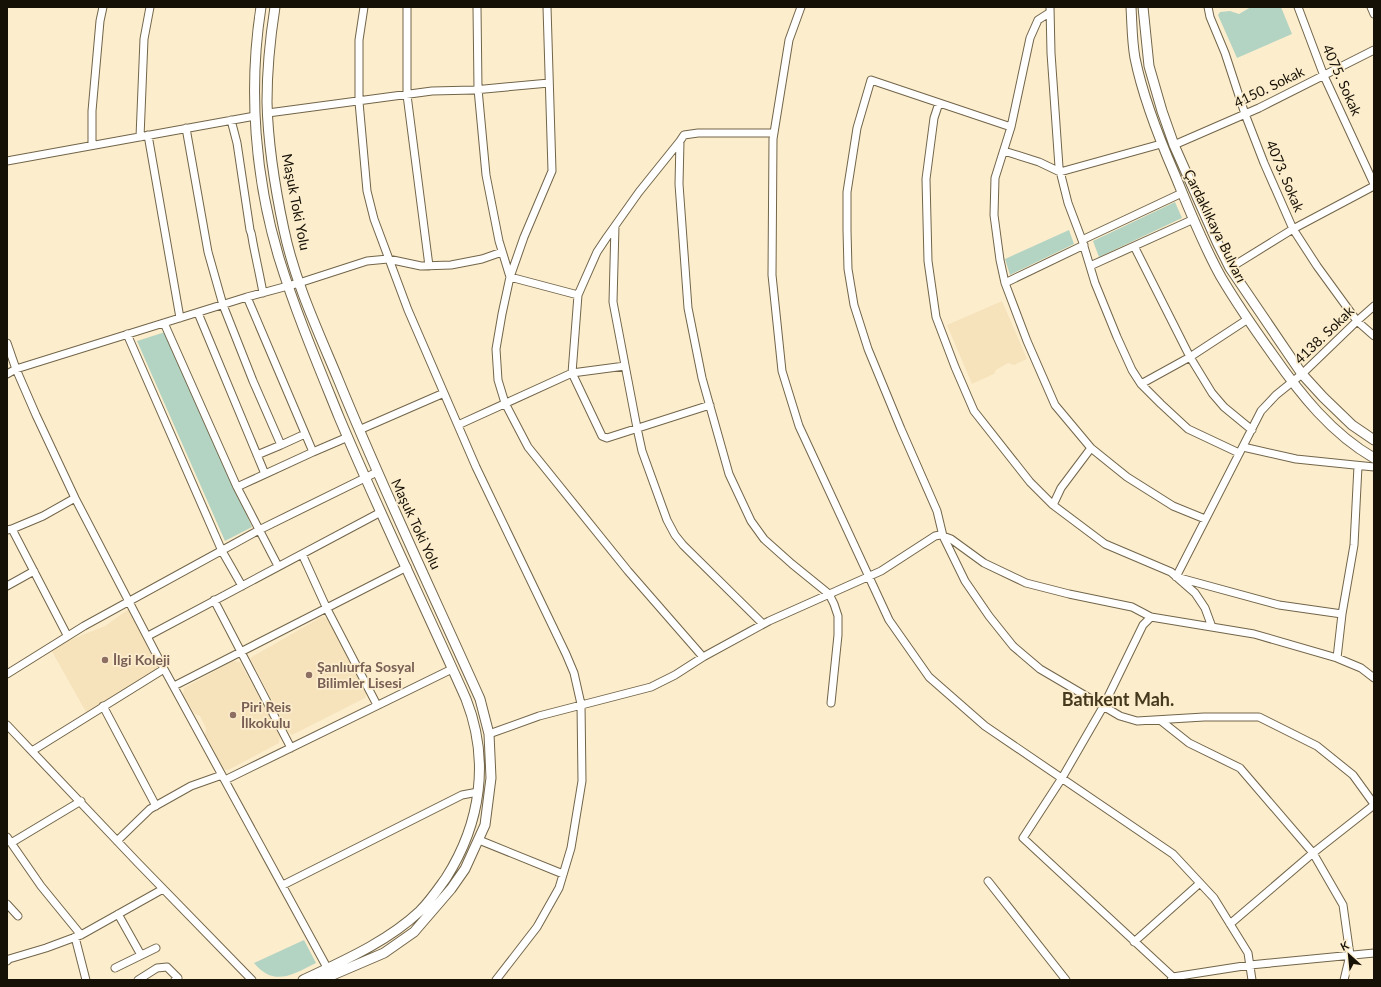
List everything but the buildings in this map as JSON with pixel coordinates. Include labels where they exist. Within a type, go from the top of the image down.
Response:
[{"type":"main road","points":[[261,7],[256,54],[254,104],[259,166],[268,214],[279,257],[307,339],[365,478],[407,567],[472,715],[480,761],[478,792],[470,830],[457,860],[429,901],[420,911],[387,936],[330,971],[303,980]]},
{"type":"main road","name":"Maşuk Toki Yolu","points":[[275,7],[270,43],[268,113],[273,167],[284,232],[299,283],[377,472],[480,699],[489,734],[491,778],[485,826],[464,868],[451,889],[414,932],[384,953],[330,971],[321,980]]},
{"type":"main road","name":"Çardaklıkaya Bulvarı","points":[[1131,7],[1135,58],[1147,102],[1161,144],[1221,277],[1248,319],[1293,383],[1331,426],[1374,458]]},
{"type":"main road","name":"Çardaklıkaya Bulvarı","points":[[1143,7],[1149,66],[1162,111],[1174,145],[1216,242],[1230,268],[1302,374],[1352,425],[1374,440]]},
{"type":"street","points":[[92,145],[92,111],[100,21],[103,7]]},
{"type":"street","points":[[140,137],[144,39],[150,7]]},
{"type":"street","points":[[364,7],[359,40],[359,102],[367,191],[374,219],[408,310],[476,467],[566,654],[574,673],[582,704],[582,780],[572,848],[559,888],[537,927],[496,980]]},
{"type":"street","points":[[407,7],[406,95],[429,266]]},
{"type":"street","points":[[478,7],[478,89],[486,175],[502,252],[510,277]]},
{"type":"street","points":[[547,7],[552,171],[524,237],[510,277],[496,349],[498,380],[505,403],[528,447],[628,571],[703,657]]},
{"type":"street","points":[[801,7],[788,40],[774,133],[772,275],[782,371],[799,426],[889,620],[929,677],[985,726],[1173,854],[1214,898],[1248,953],[1252,980]]},
{"type":"street","name":"4073. Sokak","points":[[1208,7],[1210,17],[1225,54],[1245,114],[1264,163],[1293,229],[1317,266],[1357,321],[1374,336]]},
{"type":"street","name":"4075. Sokak","points":[[1298,7],[1324,76],[1374,185]]},
{"type":"street","points":[[1371,7],[1374,14]]},
{"type":"street","points":[[1049,10],[1038,20],[1030,38],[1011,127],[995,178],[994,215],[1005,283],[1027,341],[1055,405],[1090,448],[1127,477],[1173,506],[1205,519]]},
{"type":"street","points":[[1049,10],[1053,95],[1060,172],[1068,203],[1083,243],[1095,283],[1132,370],[1141,384],[1188,428],[1241,450],[1296,459],[1374,467]]},
{"type":"street","name":"4150. Sokak","points":[[1174,145],[1245,114],[1374,50]]},
{"type":"street","points":[[1011,127],[871,80],[857,128],[847,192],[846,230],[848,269],[854,305],[868,349],[900,429],[937,511],[944,536],[965,581],[989,616],[1013,646],[1040,669],[1103,707],[1120,716],[1137,721],[1204,717],[1259,717],[1317,746],[1353,775],[1374,805],[1312,853],[1230,924]]},
{"type":"street","points":[[268,113],[432,91],[478,89],[549,82]]},
{"type":"street","points":[[939,103],[934,118],[926,179],[928,261],[936,317],[955,368],[974,411],[1030,482],[1053,505],[1105,544],[1171,572],[1195,593],[1206,608],[1212,627]]},
{"type":"street","points":[[7,161],[255,116]]},
{"type":"street","points":[[231,120],[237,143],[250,230],[253,237],[252,241],[255,250],[262,293]]},
{"type":"street","points":[[186,128],[208,252],[223,305],[253,381],[281,445]]},
{"type":"street","points":[[710,405],[607,438],[602,436],[572,373],[578,295],[597,252],[639,192],[684,135],[698,133],[774,133]]},
{"type":"street","points":[[148,135],[180,318]]},
{"type":"street","points":[[680,141],[679,184],[688,308],[702,378],[729,474],[751,521],[764,539],[829,594],[834,604],[838,616],[838,635],[831,703]]},
{"type":"street","points":[[1004,151],[1039,162],[1060,172],[1161,144]]},
{"type":"street","points":[[1230,268],[1293,229],[1374,185]]},
{"type":"street","points":[[1005,283],[1182,193]]},
{"type":"street","points":[[1090,266],[1194,218]]},
{"type":"street","points":[[615,226],[613,302],[642,451],[667,520],[683,545],[763,624]]},
{"type":"street","points":[[1134,246],[1190,357],[1212,393],[1224,407],[1252,430]]},
{"type":"street","points":[[7,374],[16,369],[127,334],[247,297],[299,283],[367,261],[388,259],[421,266],[451,265],[482,259],[502,252]]},
{"type":"street","points":[[510,277],[578,295]]},
{"type":"street","points":[[247,297],[313,452]]},
{"type":"street","name":"4138. Sokak","points":[[1176,577],[1261,411],[1276,395],[1293,383],[1374,306]]},
{"type":"street","points":[[198,313],[265,474]]},
{"type":"street","points":[[1141,384],[1190,357],[1248,319]]},
{"type":"street","points":[[164,323],[237,487],[278,566]]},
{"type":"street","points":[[127,334],[222,551],[242,586]]},
{"type":"street","points":[[7,343],[16,369],[75,498],[164,669],[330,971]]},
{"type":"street","points":[[458,425],[572,373],[625,366]]},
{"type":"street","points":[[359,430],[444,393]]},
{"type":"street","points":[[257,455],[305,434]]},
{"type":"street","points":[[237,487],[348,437]]},
{"type":"street","points":[[1053,505],[1061,488],[1090,448]]},
{"type":"street","points":[[1337,658],[1342,614],[1354,544],[1358,466]]},
{"type":"street","points":[[7,673],[67,635],[259,530],[377,472]]},
{"type":"street","points":[[67,635],[34,571],[10,530],[44,516],[75,498]]},
{"type":"street","points":[[148,636],[381,512]]},
{"type":"street","points":[[489,734],[538,716],[651,687],[675,675],[703,657],[763,624],[881,571],[935,536],[944,536],[957,542],[990,567],[1026,583],[1069,594],[1132,607],[1150,617],[1254,634],[1337,658],[1361,668],[1374,678]]},
{"type":"street","points":[[302,554],[327,609],[377,705]]},
{"type":"street","points":[[174,686],[407,567]]},
{"type":"street","points":[[7,586],[34,571]]},
{"type":"street","points":[[1176,577],[1278,605],[1342,614]]},
{"type":"street","points":[[214,600],[291,748]]},
{"type":"street","points":[[1150,617],[1142,625],[1103,707],[1062,778],[1023,838],[1172,979],[1250,965],[1374,953]]},
{"type":"street","points":[[117,841],[150,809],[190,786],[223,777],[291,748],[452,668]]},
{"type":"street","points":[[32,751],[164,669]]},
{"type":"street","points":[[103,706],[156,806]]},
{"type":"street","points":[[1160,720],[1189,743],[1240,768],[1312,853],[1343,905],[1350,955],[1344,980]]},
{"type":"street","points":[[7,725],[252,980]]},
{"type":"street","points":[[283,886],[462,795],[478,792]]},
{"type":"street","points":[[81,802],[9,840],[78,936],[86,980]]},
{"type":"street","points":[[479,840],[563,874]]},
{"type":"street","points":[[988,881],[1066,980]]},
{"type":"street","points":[[1134,942],[1200,883]]},
{"type":"street","points":[[8,958],[46,948],[78,936],[163,889]]},
{"type":"street","points":[[7,904],[18,916]]},
{"type":"street","points":[[118,914],[141,955]]},
{"type":"street","points":[[116,968],[156,948]]},
{"type":"street","points":[[138,980],[157,968],[167,967],[178,978],[174,980]]},
{"type":"shaded area","points":[[1002,301],[1027,359],[1014,365],[1008,363],[996,370],[994,374],[972,384],[947,325]]},
{"type":"shaded area","name":"İlgi Koleji","points":[[129,609],[159,671],[86,712],[50,648],[105,626]]},
{"type":"shaded area","name":"Şanlıurfa Sosyal Bilimler Lisesi","points":[[323,616],[329,620],[368,692],[365,698],[292,735],[288,732],[250,658]]},
{"type":"shaded area","name":"Piri Reis İlkokulu","points":[[233,661],[240,662],[280,736],[279,743],[228,770],[223,769],[205,735],[206,728],[200,716],[195,714],[183,695],[184,688]]},
{"type":"green space","points":[[1251,7],[1281,7],[1292,34],[1237,58],[1218,15],[1220,12],[1230,11],[1239,14]]},
{"type":"green space","points":[[1175,202],[1182,218],[1099,257],[1093,241]]},
{"type":"green space","points":[[1069,230],[1074,244],[1010,275],[1005,259]]},
{"type":"green space","points":[[165,332],[252,527],[225,541],[137,341]]},
{"type":"green space","points":[[304,940],[316,963],[291,975],[276,977],[269,975],[254,963]]},
{"type":"place","name":"İlgi Koleji","points":[[105,660]]},
{"type":"place","name":"Şanlıurfa Sosyal Bilimler Lisesi","points":[[309,675]]},
{"type":"place","name":"Piri Reis İlkokulu","points":[[233,715]]},
{"type":"district","name":"Batıkent Mah.","points":[[1118,700]]}]
